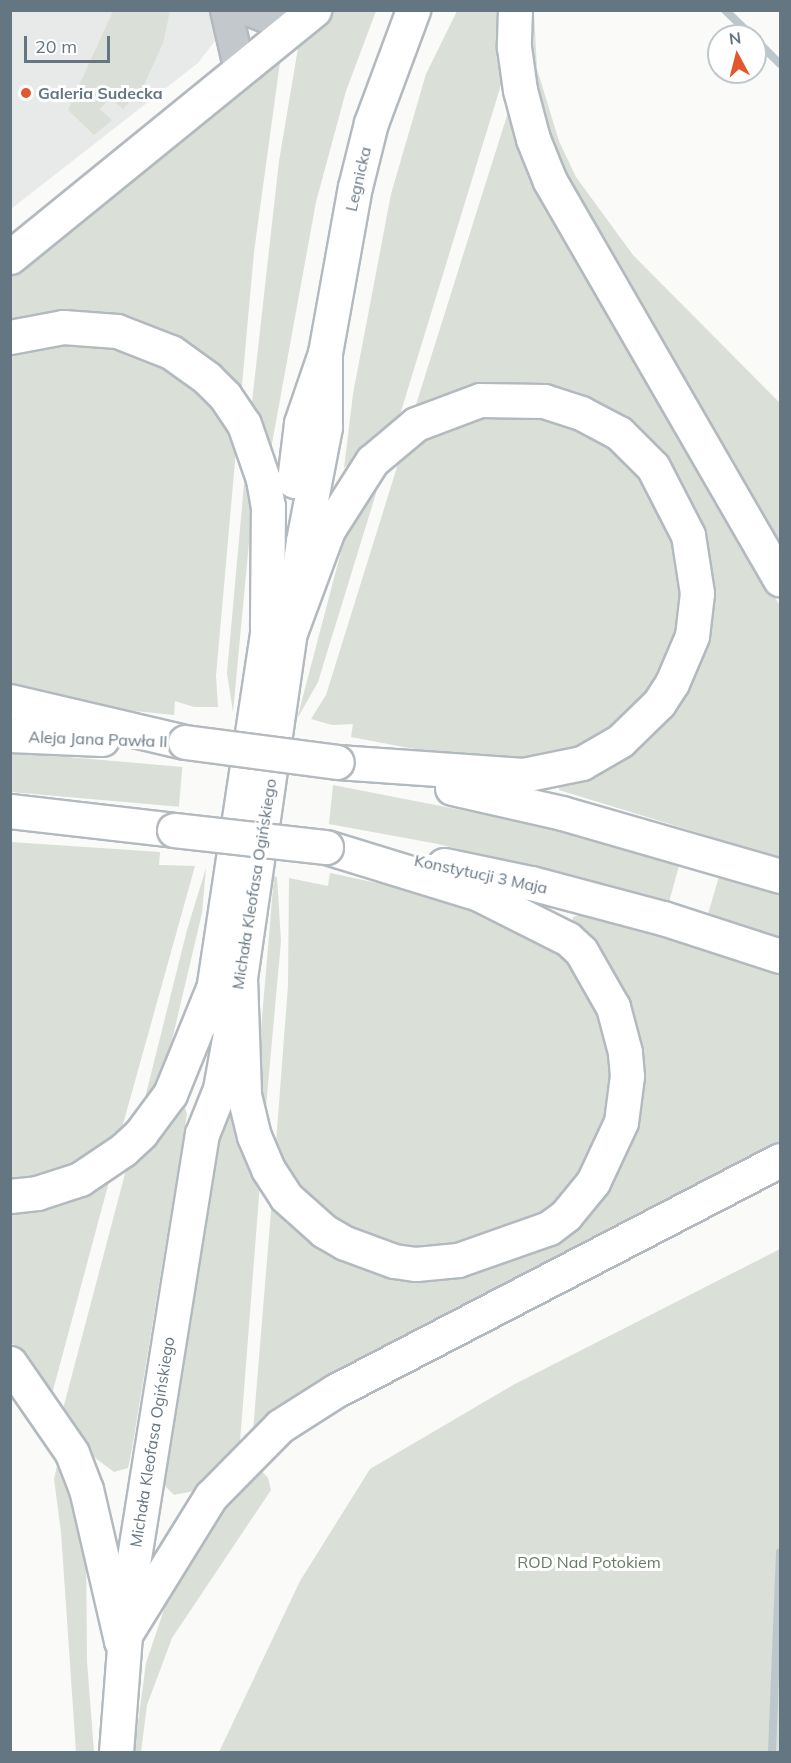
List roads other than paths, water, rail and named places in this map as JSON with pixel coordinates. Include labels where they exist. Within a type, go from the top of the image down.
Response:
[{"type":"main road","name":"Legnicka","points":[[279,629],[301,423],[325,353],[355,187],[371,123],[413,10]]},
{"type":"main road","points":[[515,10],[514,47],[520,90],[533,139],[550,181],[780,579]]},
{"type":"main road","points":[[10,257],[304,20]]},
{"type":"main road","points":[[10,337],[63,327],[117,331],[171,352],[207,378],[225,396],[244,424],[263,480],[268,506],[279,629]]},
{"type":"main road","points":[[10,701],[185,742],[337,762],[523,775],[582,763],[620,741],[659,703],[672,683],[692,636],[697,593],[688,535],[652,467],[619,433],[581,413],[544,401],[480,400],[416,424],[372,461],[328,530],[279,629]]},
{"type":"main road","name":"Michała Kleofasa Ogińskiego","points":[[116,1752],[122,1641],[202,1134],[198,1085],[226,983],[279,629]]},
{"type":"main road","name":"Aleja Jana Pawła II","points":[[10,735],[185,742]]},
{"type":"main road","points":[[337,762],[562,813],[780,876]]},
{"type":"main road","points":[[10,811],[174,830]]},
{"type":"main road","points":[[10,830],[174,830]]},
{"type":"main road","name":"Konstytucji 3 Maja","points":[[174,830],[326,848],[531,883],[663,918],[780,956]]},
{"type":"main road","points":[[226,983],[244,1095],[254,1136],[268,1169],[286,1197],[324,1230],[345,1243],[394,1261],[416,1264],[458,1260],[549,1228],[566,1215],[593,1182],[621,1122],[627,1076],[626,1052],[613,1007],[581,951],[568,939],[478,894],[326,848]]},
{"type":"main road","points":[[10,1196],[37,1193],[80,1179],[141,1133],[170,1094],[226,983]]},
{"type":"main road","points":[[122,1641],[211,1496],[280,1426],[343,1387],[780,1160]]},
{"type":"main road","points":[[10,1363],[72,1453],[86,1489],[122,1641]]},
{"type":"street","points":[[226,10],[240,71]]},
{"type":"street","points":[[248,10],[304,20]]},
{"type":"waterway","points":[[725,10],[740,24]]},
{"type":"waterway","points":[[767,51],[780,64]]},
{"type":"waterway","points":[[772,1752],[780,1552]]},
{"type":"place","name":"Galeria Sudecka","points":[[26,93]]},
{"type":"park label","name":"ROD Nad Potokiem","points":[[589,1562]]}]
